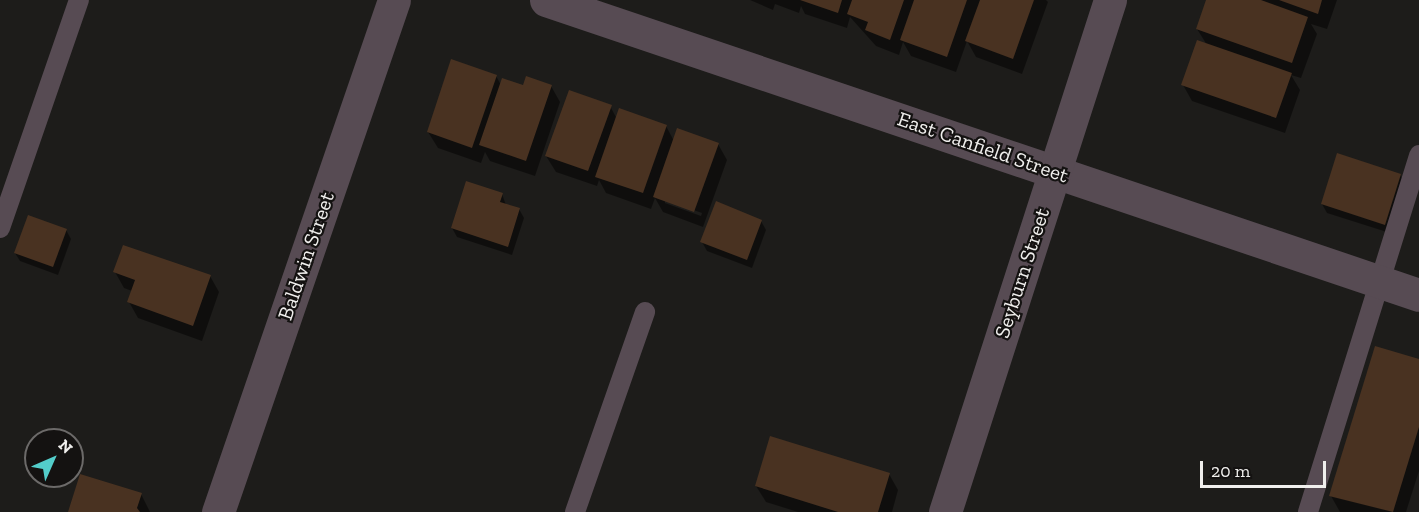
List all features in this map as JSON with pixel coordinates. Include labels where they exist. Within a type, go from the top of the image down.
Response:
[{"type":"street","name":"Baldwin Street","points":[[218,512],[394,0]]},
{"type":"street","name":"East Canfield Street","points":[[546,0],[1419,295]]},
{"type":"street","name":"Seyburn Street","points":[[945,512],[1110,0]]},
{"type":"lane","points":[[0,228],[79,0]]},
{"type":"lane","points":[[1308,512],[1419,154]]},
{"type":"lane","points":[[575,512],[645,312]]},
{"type":"building","points":[[800,0],[842,0],[838,13]]},
{"type":"building","points":[[852,0],[904,0],[890,40],[865,30],[868,22],[847,14]]},
{"type":"building","points":[[914,0],[967,0],[947,57],[900,40]]},
{"type":"building","points":[[980,0],[1034,0],[1013,59],[965,41]]},
{"type":"building","points":[[1206,0],[1261,0],[1308,17],[1292,63],[1196,29]]},
{"type":"building","points":[[1279,0],[1322,0],[1318,14]]},
{"type":"building","points":[[1197,40],[1292,73],[1276,118],[1181,85]]},
{"type":"building","points":[[451,59],[497,75],[472,148],[427,132]]},
{"type":"building","points":[[526,76],[552,85],[526,161],[479,145],[502,78],[523,85]]},
{"type":"building","points":[[569,90],[612,105],[588,171],[545,156]]},
{"type":"building","points":[[619,108],[667,125],[643,193],[595,177]]},
{"type":"building","points":[[677,128],[719,143],[694,212],[653,197]]},
{"type":"building","points":[[1337,153],[1401,174],[1385,225],[1321,204]]},
{"type":"building","points":[[466,181],[503,193],[500,202],[520,208],[508,247],[451,228]]},
{"type":"building","points":[[716,201],[762,220],[747,260],[700,242]]},
{"type":"building","points":[[28,215],[67,229],[53,267],[14,253]]},
{"type":"building","points":[[123,245],[211,275],[193,326],[127,302],[135,280],[113,272]]},
{"type":"building","points":[[1375,346],[1419,359],[1419,427],[1393,512],[1329,496]]},
{"type":"building","points":[[770,436],[890,473],[878,512],[838,512],[755,486]]},
{"type":"building","points":[[84,475],[142,493],[137,508],[140,512],[68,512],[76,488],[84,488]]}]
